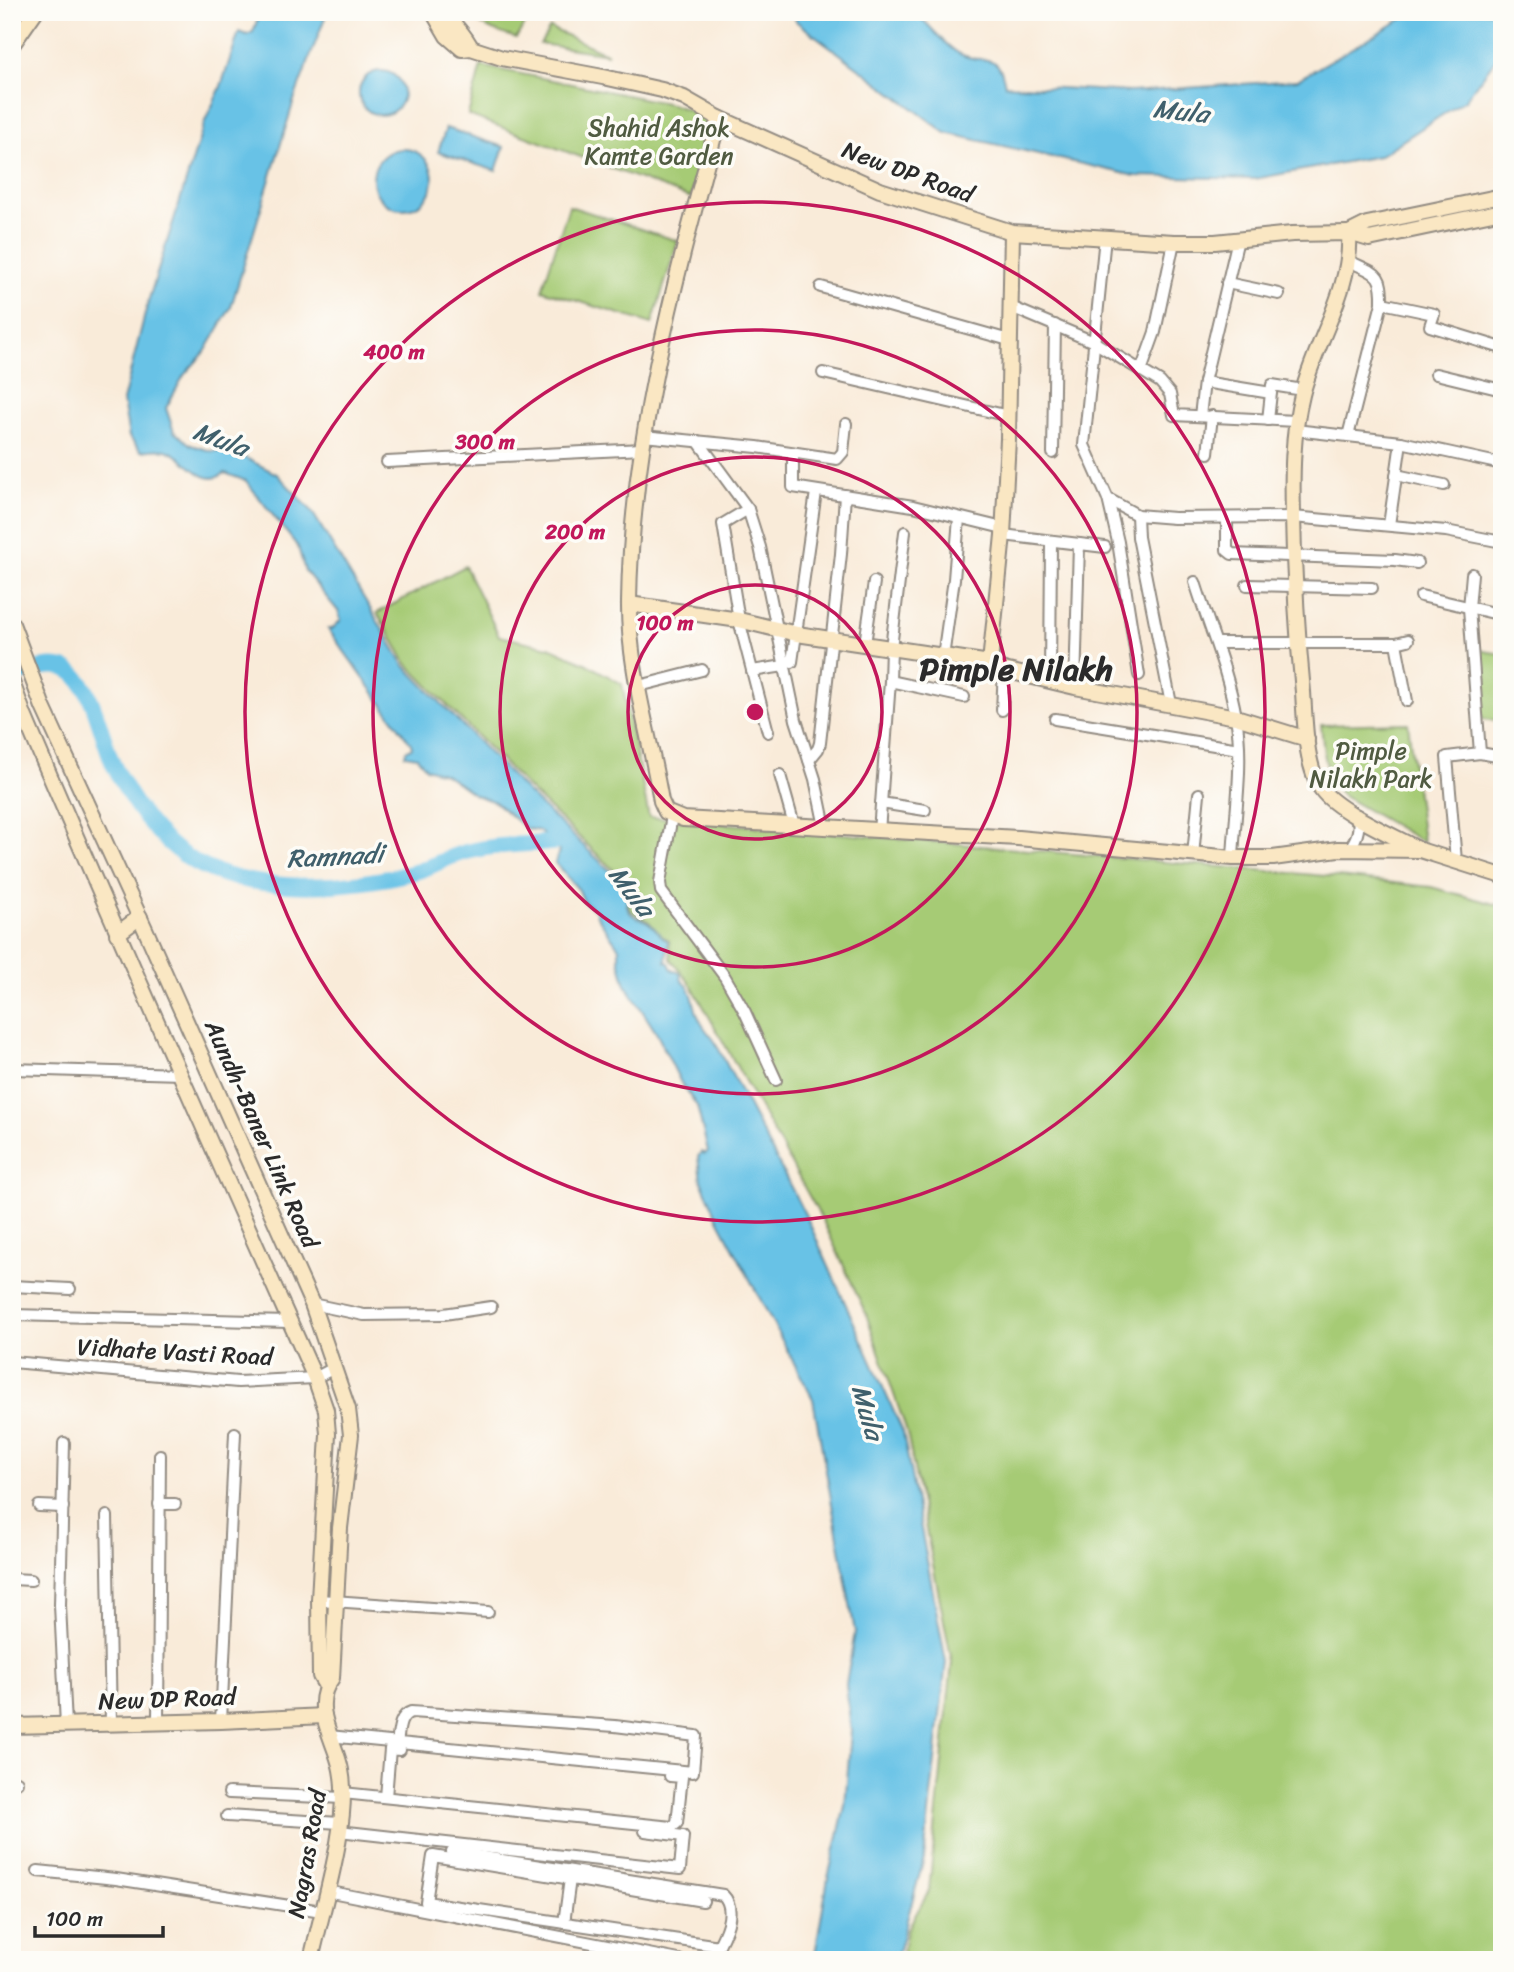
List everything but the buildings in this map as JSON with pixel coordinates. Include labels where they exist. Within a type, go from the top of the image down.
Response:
[{"type":"main road","points":[[12,45],[35,12]]},
{"type":"main road","name":"New DP Road","points":[[432,12],[455,44],[462,49],[471,48],[502,58],[650,87],[684,98],[719,118],[880,190],[1012,232],[1215,242],[1292,234],[1368,232],[1502,211]]},
{"type":"main road","points":[[445,12],[456,29],[468,39],[471,48]]},
{"type":"main road","points":[[719,118],[674,293],[643,443],[629,604],[639,686],[661,801],[666,812],[683,819],[1018,838],[1233,858],[1273,858],[1350,848],[1420,850]]},
{"type":"main road","name":"New DP Road","points":[[1368,232],[1502,196]]},
{"type":"main road","points":[[990,663],[1003,532],[1009,416],[1011,307],[1007,284],[1012,232]]},
{"type":"main road","points":[[1349,233],[1349,261],[1303,390],[1295,426],[1293,556],[1307,740],[1317,782],[1330,799],[1420,850],[1502,876]]},
{"type":"main road","points":[[629,604],[739,620],[797,634],[990,663],[1004,670],[1076,687],[1236,717],[1307,740]]},
{"type":"main road","name":"Aundh-Baner Link Road","points":[[12,624],[43,707],[140,917],[312,1304],[348,1409],[351,1435],[340,1528],[332,1678],[326,1686],[324,1716]]},
{"type":"main road","name":"Aundh-Baner Link Road","points":[[12,682],[117,934],[315,1378],[326,1410],[328,1434],[319,1600],[320,1676],[326,1686]]},
{"type":"main road","points":[[117,934],[140,917]]},
{"type":"main road","points":[[181,1074],[203,1058]]},
{"type":"main road","name":"New DP Road","points":[[12,1726],[324,1716]]},
{"type":"main road","name":"Nagras Road","points":[[311,1960],[339,1829],[343,1795],[341,1769],[324,1716]]},
{"type":"street","points":[[1105,237],[1084,445],[1108,499],[1118,542],[1139,676]]},
{"type":"street","points":[[1208,453],[1204,383],[1238,239]]},
{"type":"street","points":[[1141,371],[1155,331],[1174,242]]},
{"type":"street","points":[[1348,436],[1382,303],[1382,284],[1375,274],[1349,261]]},
{"type":"street","points":[[1227,283],[1279,294]]},
{"type":"street","points":[[821,287],[1009,340]]},
{"type":"street","points":[[1382,303],[1434,314],[1430,326],[1502,348]]},
{"type":"street","points":[[1011,307],[1094,342],[1160,382],[1170,394],[1174,415],[1268,420],[1348,436],[1401,442],[1502,464]]},
{"type":"street","points":[[1053,453],[1055,325]]},
{"type":"street","points":[[823,373],[1009,416]]},
{"type":"street","points":[[1436,374],[1502,390]]},
{"type":"street","points":[[1204,383],[1270,393]]},
{"type":"street","points":[[1268,420],[1272,385],[1303,390]]},
{"type":"street","points":[[387,461],[698,441],[841,458],[846,424]]},
{"type":"street","points":[[698,441],[748,509],[760,547],[775,628],[788,664],[796,720],[825,827]]},
{"type":"street","points":[[1389,525],[1401,442]]},
{"type":"street","points":[[793,453],[793,487],[913,506],[1003,532],[1105,547]]},
{"type":"street","points":[[1396,475],[1444,485]]},
{"type":"street","points":[[788,664],[797,634],[816,492]]},
{"type":"street","points":[[808,760],[816,753],[820,743],[845,495]]},
{"type":"street","points":[[1108,499],[1137,515],[1174,518],[1293,517],[1446,531],[1502,542]]},
{"type":"street","points":[[748,509],[723,524],[739,620],[768,732]]},
{"type":"street","points":[[1137,515],[1138,537],[1171,704]]},
{"type":"street","points":[[943,657],[959,518]]},
{"type":"street","points":[[1227,518],[1229,553],[1395,559],[1417,563]]},
{"type":"street","points":[[879,832],[891,648],[905,533]]},
{"type":"street","points":[[1050,680],[1051,541]]},
{"type":"street","points":[[1076,687],[1079,544]]},
{"type":"street","points":[[1472,574],[1469,608],[1480,752]]},
{"type":"street","points":[[866,644],[874,582]]},
{"type":"street","points":[[1195,582],[1217,643],[1236,717],[1239,749],[1233,858]]},
{"type":"street","points":[[1247,585],[1373,588]]},
{"type":"street","points":[[1421,596],[1502,615]]},
{"type":"street","points":[[1217,643],[1402,642],[1407,701]]},
{"type":"street","points":[[752,671],[788,664]]},
{"type":"street","points":[[639,686],[702,670]]},
{"type":"street","points":[[1002,710],[1004,670]]},
{"type":"street","points":[[890,681],[964,697]]},
{"type":"street","points":[[1055,719],[1239,749]]},
{"type":"street","points":[[1456,861],[1447,757],[1480,752],[1502,757]]},
{"type":"street","points":[[780,775],[794,825]]},
{"type":"street","points":[[1193,855],[1199,794]]},
{"type":"street","points":[[881,803],[925,810]]},
{"type":"street","points":[[1350,848],[1358,833],[1357,815]]},
{"type":"street","points":[[673,816],[660,882],[661,891],[726,977],[776,1080]]},
{"type":"street","points":[[12,1069],[181,1074]]},
{"type":"street","points":[[12,1286],[69,1289]]},
{"type":"street","points":[[312,1304],[364,1315],[444,1314],[491,1307]]},
{"type":"street","points":[[12,1315],[290,1322]]},
{"type":"street","name":"Vidhate Vasti Road","points":[[12,1363],[229,1381],[315,1378],[334,1368]]},
{"type":"street","points":[[220,1721],[235,1433]]},
{"type":"street","points":[[64,1443],[60,1605],[66,1725]]},
{"type":"street","points":[[158,1722],[160,1455]]},
{"type":"street","points":[[159,1504],[175,1504]]},
{"type":"street","points":[[39,1506],[63,1507]]},
{"type":"street","points":[[107,1516],[111,1723]]},
{"type":"street","points":[[12,1579],[31,1580]]},
{"type":"street","points":[[319,1600],[488,1612]]},
{"type":"street","points":[[329,1736],[397,1744],[693,1772],[696,1736],[615,1726],[411,1712],[406,1713],[401,1720],[397,1744]]},
{"type":"street","points":[[229,1793],[386,1797],[672,1827],[677,1824],[682,1777],[390,1749],[386,1797]]},
{"type":"street","points":[[227,1816],[680,1868],[683,1836],[343,1795]]},
{"type":"street","points":[[339,1829],[723,1895],[728,1902],[728,1925],[711,1960]]},
{"type":"street","points":[[703,1901],[433,1856],[426,1902],[719,1946]]},
{"type":"street","points":[[38,1871],[116,1879],[322,1911]]},
{"type":"street","points":[[564,1923],[570,1879]]},
{"type":"street","points":[[326,1891],[679,1960]]},
{"type":"green space","points":[[469,12],[522,12],[530,17],[516,38],[484,26]]},
{"type":"green space","points":[[550,28],[608,54],[540,44]]},
{"type":"green space","name":"Shahid Ashok Kamte Garden","points":[[481,66],[671,104],[714,119],[691,198],[468,115]]},
{"type":"green space","points":[[569,206],[678,241],[652,324],[542,290]]},
{"type":"green space","points":[[465,566],[499,636],[549,647],[622,684],[649,817],[1349,878],[1431,887],[1502,906],[1502,1960],[901,1960],[907,1930],[929,1891],[952,1662],[907,1432],[866,1314],[823,1221],[692,986],[671,959],[669,940],[629,908],[628,884],[529,789],[407,664],[377,613]]},
{"type":"green space","points":[[1478,650],[1502,654],[1502,721],[1482,719]]},
{"type":"green space","name":"Pimple Nilakh Park","points":[[1408,723],[1423,842],[1343,796],[1332,780],[1324,754],[1321,725]]},
{"type":"water","name":"Mula","points":[[260,12],[327,12],[295,97],[231,307],[205,352],[184,375],[166,408],[174,432],[191,445],[211,451],[232,451],[277,474],[311,510],[404,665],[527,792],[626,886],[626,903],[630,912],[650,924],[668,941],[666,962],[672,970],[680,973],[682,981],[689,988],[701,1023],[714,1040],[807,1218],[903,1432],[946,1662],[924,1858],[896,1960],[814,1960],[828,1878],[845,1806],[851,1731],[846,1684],[855,1632],[813,1399],[719,1221],[701,1181],[698,1157],[701,1152],[705,1154],[708,1151],[697,1106],[681,1083],[657,1034],[626,985],[619,960],[619,948],[596,911],[584,902],[579,890],[555,863],[559,851],[539,831],[525,828],[495,802],[475,795],[445,774],[426,768],[417,757],[405,755],[412,747],[411,744],[328,629],[332,629],[341,620],[338,611],[305,571],[298,547],[246,481],[225,473],[210,478],[169,451],[141,451],[129,437],[123,401],[148,302],[205,121],[220,89],[239,32],[247,35],[253,32]]},
{"type":"water","name":"Mula","points":[[791,12],[919,12],[922,19],[955,51],[994,62],[1005,85],[1131,92],[1297,80],[1402,19],[1408,12],[1502,12],[1502,51],[1465,100],[1379,156],[1254,179],[1135,176],[946,133],[797,22]]},
{"type":"water","points":[[381,71],[396,78],[403,93],[396,108],[381,115],[366,108],[359,93],[366,78]]},
{"type":"water","points":[[446,128],[504,147],[496,171],[438,152]]},
{"type":"water","points":[[397,149],[409,149],[428,162],[433,179],[431,191],[420,204],[409,209],[397,209],[378,196],[373,185],[373,173],[386,154]]},
{"type":"waterway","name":"Ramnadi","points":[[12,677],[51,667],[59,667],[73,673],[87,691],[113,764],[144,816],[164,839],[188,858],[239,879],[299,886],[360,882],[415,872],[471,851],[559,842]]},
{"type":"district","name":"Pimple Nilakh","points":[[1016,669]]}]
